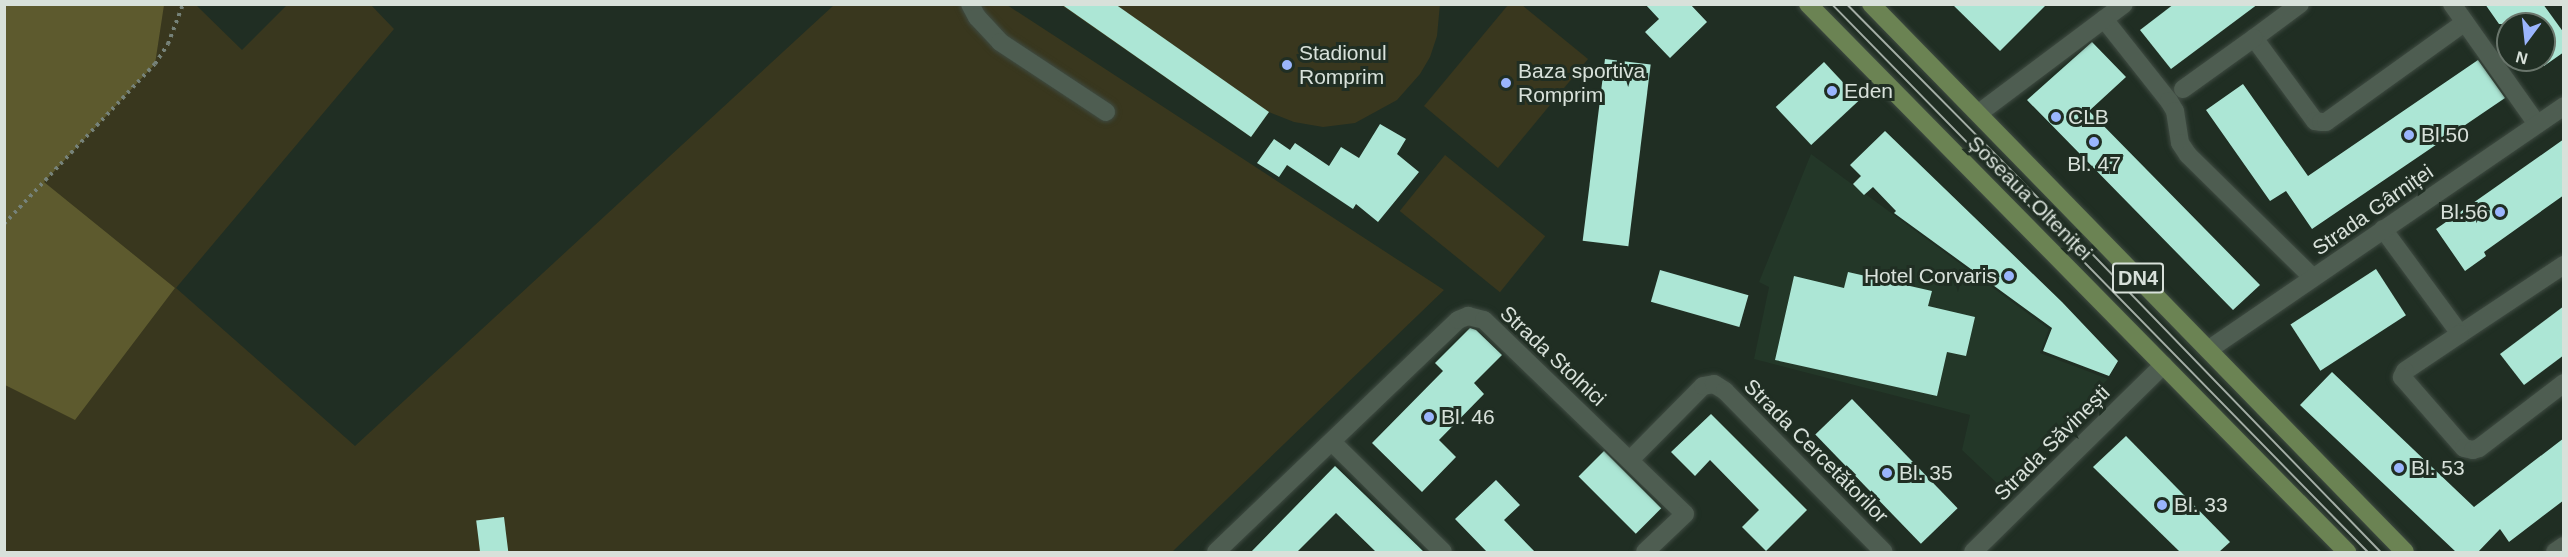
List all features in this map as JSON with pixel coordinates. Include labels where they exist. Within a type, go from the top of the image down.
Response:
[{"type":"main road","name":"Șoseaua Olteniței","points":[[1808,4],[2347,552]]},
{"type":"main road","name":"Șoseaua Olteniței","points":[[1871,4],[2405,552]]},
{"type":"street","points":[[970,4],[977,17],[1000,42],[1106,112]]},
{"type":"street","points":[[1979,113],[2124,4]]},
{"type":"street","points":[[2183,89],[2300,4]]},
{"type":"street","points":[[2452,4],[2537,124]]},
{"type":"street","points":[[2104,19],[2169,101],[2175,111],[2180,142],[2188,155],[2313,278]]},
{"type":"street","points":[[2254,38],[2315,120],[2326,122],[2465,22]]},
{"type":"street","name":"Strada Gârniței","points":[[2208,350],[2564,106]]},
{"type":"street","points":[[2383,230],[2460,334]]},
{"type":"street","points":[[2564,265],[2404,371],[2402,377],[2464,448],[2473,450],[2479,448],[2564,383]]},
{"type":"street","name":"Strada Stolnici","points":[[1216,552],[1458,320],[1476,316],[1484,320],[1630,460]]},
{"type":"street","name":"Strada Săvinești","points":[[1973,552],[2163,365]]},
{"type":"street","name":"Strada Cercetătorilor","points":[[1630,460],[1703,386],[1714,384],[1725,391],[1884,552]]},
{"type":"street","points":[[1332,442],[1443,552]]},
{"type":"street","points":[[1630,460],[1684,514],[1645,552]]},
{"type":"street","points":[[2555,552],[2564,546]]},
{"type":"path","points":[[4,224],[155,64],[168,44],[183,4]]},
{"type":"shaded area","name":"Stadionul Romprim","points":[[1440,4],[1437,36],[1430,57],[1420,74],[1397,100],[1355,123],[1323,127],[1294,122],[1269,112],[1251,137],[1061,5]]},
{"type":"shaded area","points":[[4,5],[196,5],[242,50],[287,5],[371,5],[394,29],[176,288],[355,446],[834,5],[1007,5],[1444,290],[1172,552],[5,552]]},
{"type":"shaded area","points":[[4,5],[164,5],[155,64],[44,182],[175,288],[75,420],[5,385]]},
{"type":"shaded area","name":"Baza sportiva Romprim","points":[[1508,5],[1522,5],[1588,59],[1498,168],[1424,106]]},
{"type":"shaded area","points":[[1811,154],[2049,329],[2040,353],[2108,379],[2000,486],[1962,450],[1970,415],[1754,359],[1769,287],[1759,282]]},
{"type":"shaded area","points":[[1445,155],[1545,236],[1500,292],[1400,211]]},
{"type":"building","points":[[1061,4],[1115,4],[1269,112],[1251,137]]},
{"type":"building","points":[[1645,4],[1690,4],[1707,22],[1670,58],[1645,32],[1659,19]]},
{"type":"building","points":[[1952,4],[2047,4],[2000,51]]},
{"type":"building","points":[[2174,4],[2258,4],[2171,69],[2140,30]]},
{"type":"building","points":[[2485,4],[2543,4],[2549,12],[2496,12],[2496,20]]},
{"type":"building","points":[[2556,22],[2564,33],[2564,52],[2556,58]]},
{"type":"building","points":[[2092,42],[2126,77],[2089,111],[2260,285],[2233,310],[2027,100]]},
{"type":"building","points":[[1605,59],[1651,65],[1628,246],[1583,241]]},
{"type":"building","name":"Bl.50","points":[[2478,60],[2505,98],[2312,229],[2286,191],[2270,201],[2206,110],[2243,84],[2308,176]]},
{"type":"building","points":[[1824,62],[1859,100],[1811,145],[1776,107]]},
{"type":"building","points":[[1380,124],[1406,139],[1397,154],[1419,172],[1378,222],[1356,204],[1353,209],[1287,165],[1279,177],[1257,163],[1274,139],[1290,150],[1295,143],[1329,166],[1341,147],[1359,158]]},
{"type":"building","points":[[1885,131],[2062,302],[2118,361],[2109,376],[2043,351],[2052,328],[1894,213],[1896,211],[1873,187],[1864,195],[1853,184],[1861,176],[1850,165]]},
{"type":"building","name":"Bl.56","points":[[2564,139],[2564,195],[2484,252],[2486,256],[2465,271],[2436,229]]},
{"type":"building","points":[[2376,269],[2406,315],[2320,371],[2290,325]]},
{"type":"building","points":[[1660,270],[1748,295],[1739,327],[1651,302]]},
{"type":"building","points":[[1848,272],[1932,291],[1928,306],[1975,317],[1966,356],[1947,352],[1937,396],[1775,360],[1794,276],[1844,288]]},
{"type":"building","points":[[2564,306],[2564,355],[2524,385],[2500,354]]},
{"type":"building","name":"Bl. 46","points":[[1470,328],[1476,330],[1502,355],[1474,383],[1484,394],[1439,440],[1456,457],[1422,492],[1372,443],[1443,371],[1435,363]]},
{"type":"building","name":"Bl. 53","points":[[2332,372],[2474,507],[2564,438],[2564,500],[2509,542],[2500,529],[2478,552],[2456,552],[2300,405]]},
{"type":"building","name":"Bl. 35","points":[[1852,399],[1958,508],[1921,544],[1815,434]]},
{"type":"building","points":[[1711,414],[1807,510],[1766,551],[1742,527],[1759,510],[1710,460],[1695,476],[1671,452]]},
{"type":"building","name":"Bl. 33","points":[[2126,436],[2230,542],[2219,552],[2180,552],[2093,467]]},
{"type":"building","points":[[1604,451],[1661,508],[1636,534],[1579,476]]},
{"type":"building","points":[[1335,466],[1424,552],[1376,552],[1336,513],[1297,552],[1251,552]]},
{"type":"building","points":[[1496,480],[1520,505],[1504,520],[1535,552],[1487,552],[1455,519]]},
{"type":"building","points":[[504,517],[508,552],[480,552],[476,520]]},
{"type":"tram line","points":[[1832,4],[2368,552]]},
{"type":"tram line","points":[[1847,4],[2381,552]]},
{"type":"place","name":"Stadionul Romprim","points":[[1287,65]]},
{"type":"place","name":"Baza sportiva Romprim","points":[[1506,83]]},
{"type":"place","name":"Eden","points":[[1832,91]]},
{"type":"place","name":"CLB","points":[[2056,117]]},
{"type":"place","name":"Bl.50","points":[[2409,135]]},
{"type":"place","name":"Bl. 47","points":[[2094,142]]},
{"type":"place","name":"Bl.56","points":[[2500,212]]},
{"type":"place","name":"Hotel Corvaris","points":[[2009,276]]},
{"type":"place","name":"Bl. 46","points":[[1429,417]]},
{"type":"place","name":"Bl. 53","points":[[2399,468]]},
{"type":"place","name":"Bl. 35","points":[[1887,473]]},
{"type":"place","name":"Bl. 33","points":[[2162,505]]}]
